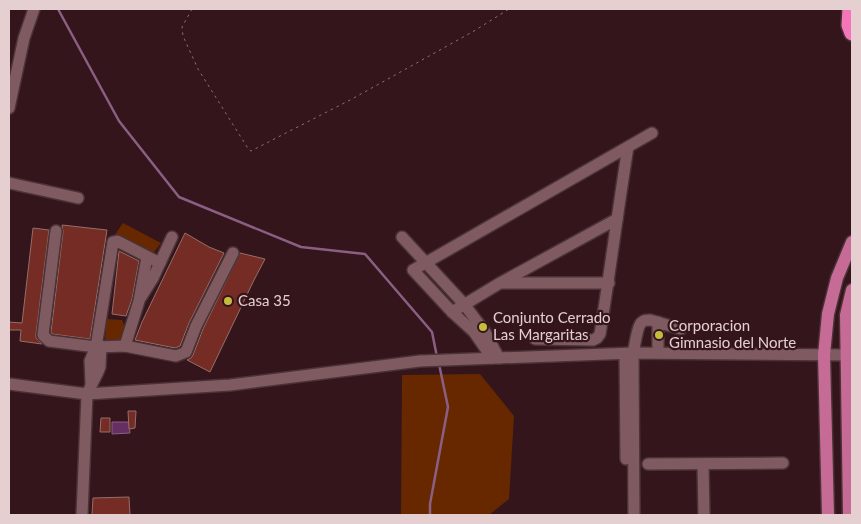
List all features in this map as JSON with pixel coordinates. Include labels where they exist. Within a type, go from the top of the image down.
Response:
[{"type":"highway","points":[[850,9],[849,25],[852,33]]},
{"type":"main road","points":[[828,515],[824,355],[828,314],[837,278],[852,242]]},
{"type":"main road","points":[[849,515],[849,355],[846,315],[852,290]]},
{"type":"street","points":[[9,108],[24,38],[34,9]]},
{"type":"street","points":[[495,358],[474,332],[452,312],[413,270],[652,132]]},
{"type":"street","points":[[535,339],[593,340],[598,338],[600,334],[628,147]]},
{"type":"street","points":[[9,183],[78,198]]},
{"type":"street","points":[[452,312],[500,283],[617,219]]},
{"type":"street","points":[[56,231],[43,336],[48,341],[99,347],[125,346],[176,356],[186,352],[196,326],[233,253]]},
{"type":"street","points":[[139,301],[154,278],[172,237]]},
{"type":"street","points":[[402,237],[464,304],[485,332],[495,358]]},
{"type":"street","points":[[82,515],[90,360],[99,347],[113,242],[117,241],[160,263]]},
{"type":"street","points":[[125,346],[139,301],[147,257]]},
{"type":"street","points":[[500,283],[609,283]]},
{"type":"street","points":[[627,515],[629,353],[640,323],[644,320],[681,329]]},
{"type":"street","points":[[658,322],[658,354]]},
{"type":"street","points":[[9,384],[89,389],[230,385],[420,361],[629,353],[849,355]]},
{"type":"street","points":[[629,353],[634,515]]},
{"type":"street","points":[[648,464],[783,463]]},
{"type":"street","points":[[703,464],[704,515]]},
{"type":"path","points":[[192,9],[182,26],[183,36],[198,69],[251,151],[474,31],[509,9]]},
{"type":"shaded area","points":[[123,223],[161,243],[149,259],[114,236]]},
{"type":"shaded area","points":[[106,319],[122,320],[128,334],[125,343],[105,344]]},
{"type":"shaded area","points":[[480,374],[514,416],[509,499],[489,515],[401,515],[402,375]]},
{"type":"shaded area","points":[[112,422],[129,422],[130,433],[112,434]]},
{"type":"building","points":[[62,225],[107,230],[90,339],[52,334],[51,332],[63,232]]},
{"type":"building","points":[[33,228],[49,230],[36,334],[36,338],[42,344],[20,341],[21,330],[9,330],[9,322],[22,323]]},
{"type":"building","points":[[185,233],[209,247],[224,253],[189,323],[180,346],[175,348],[135,340],[142,322]]},
{"type":"building","points":[[119,251],[139,261],[132,299],[126,316],[112,314]]},
{"type":"building","points":[[240,253],[265,259],[210,372],[187,360],[193,355],[203,329]]},
{"type":"building","points":[[128,411],[136,411],[135,428],[129,429]]},
{"type":"building","points":[[101,418],[110,418],[110,432],[100,432]]},
{"type":"building","points":[[129,497],[130,515],[92,515],[93,498]]},
{"type":"waterway","points":[[58,9],[119,121],[179,197],[301,247],[365,254],[432,332],[437,357]]},
{"type":"waterway","points":[[430,515],[430,504],[448,407],[439,364]]},
{"type":"place","name":"Casa 35","points":[[228,301]]},
{"type":"place","name":"Conjunto Cerrado Las Margaritas","points":[[483,327]]},
{"type":"place","name":"Corporacion Gimnasio del Norte","points":[[659,335]]}]
